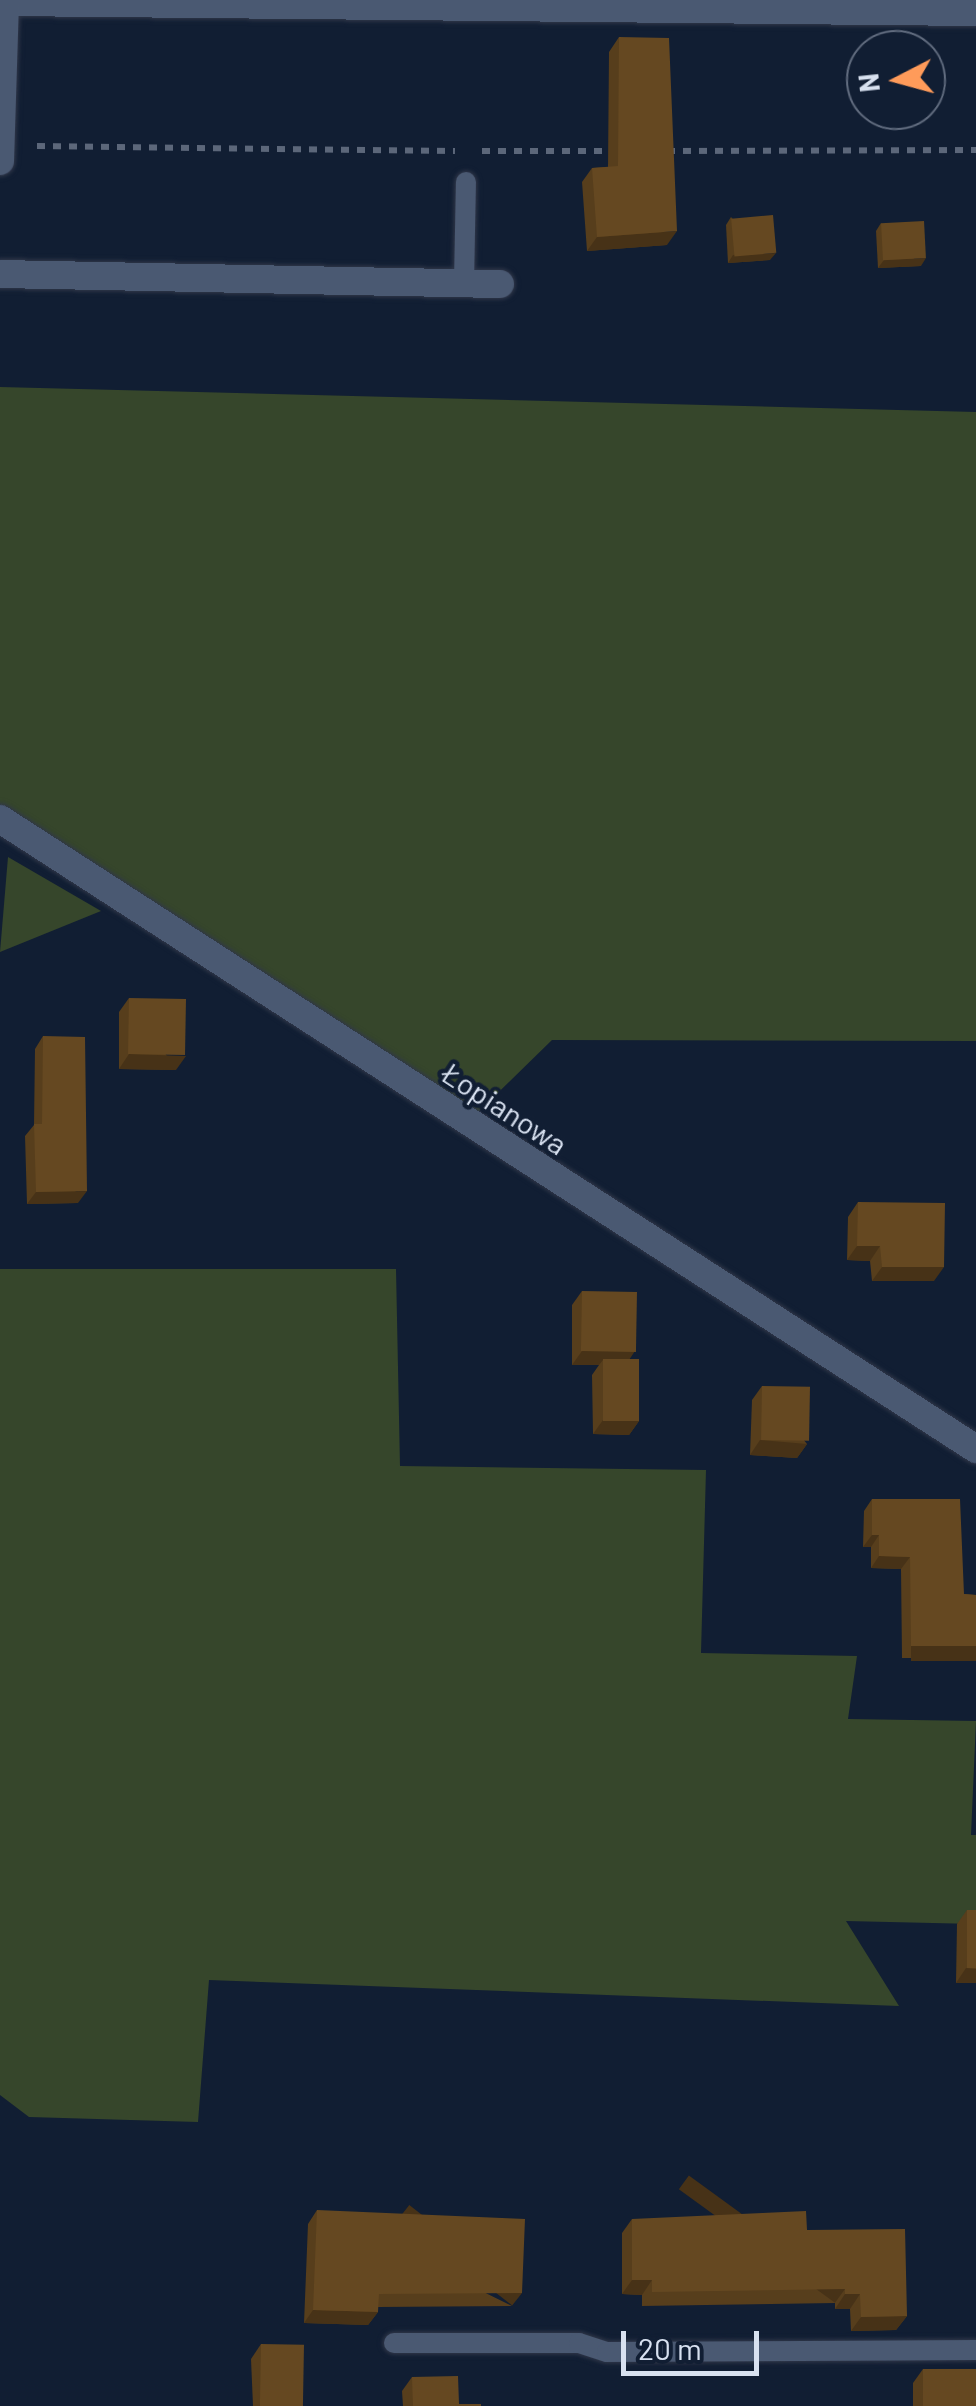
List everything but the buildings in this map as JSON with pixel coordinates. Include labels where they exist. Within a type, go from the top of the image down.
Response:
[{"type":"street","points":[[1,154],[5,1],[976,12]]},
{"type":"street","points":[[0,274],[500,284]]},
{"type":"street","name":"Łopianowa","points":[[0,820],[976,1449]]},
{"type":"lane","points":[[464,283],[466,182]]},
{"type":"lane","points":[[394,2344],[579,2343],[607,2352],[976,2350]]},
{"type":"path","points":[[650,151],[976,150]]},
{"type":"path","points":[[1,154],[630,151]]},
{"type":"green space","points":[[0,387],[976,412],[976,1041],[552,1040],[467,1123],[0,819]]},
{"type":"green space","points":[[8,857],[101,911],[0,952]]},
{"type":"green space","points":[[0,1269],[396,1269],[400,1466],[706,1470],[701,1653],[857,1656],[848,1719],[976,1721],[971,1835],[976,1835],[976,1924],[846,1921],[899,2006],[209,1980],[198,2122],[29,2117],[0,2095]]}]
